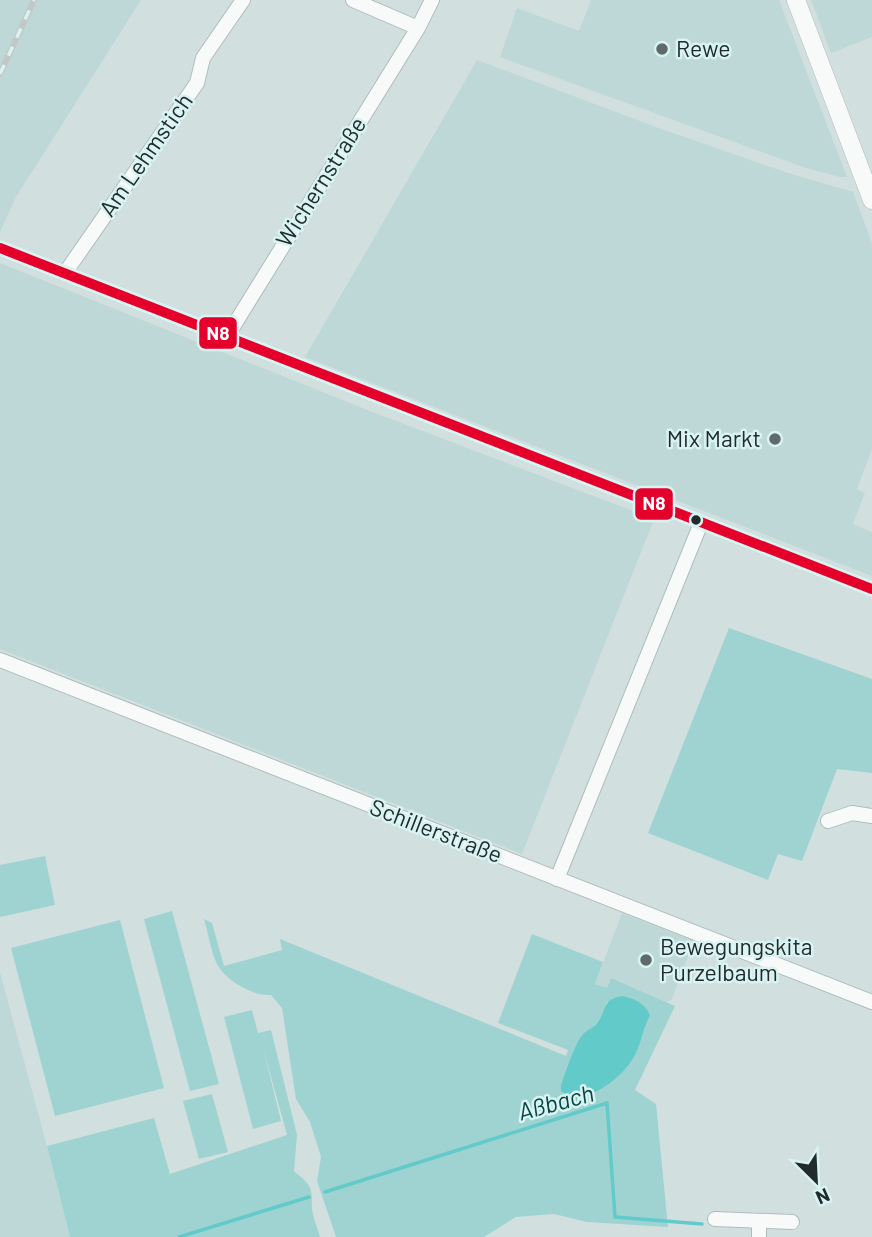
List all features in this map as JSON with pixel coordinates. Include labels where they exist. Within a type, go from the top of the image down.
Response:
[{"type":"main road","points":[[795,2],[872,200]]},
{"type":"street","name":"Am Lehmstich","points":[[65,273],[197,83],[203,58],[243,0]]},
{"type":"street","points":[[353,0],[418,28]]},
{"type":"street","name":"Wichernstraße","points":[[226,338],[418,28],[432,0]]},
{"type":"street","points":[[0,248],[872,589]]},
{"type":"street","points":[[557,878],[701,523]]},
{"type":"street","name":"Schillerstraße","points":[[0,660],[872,1002]]},
{"type":"street","points":[[828,821],[852,813],[872,816]]},
{"type":"street","points":[[715,1219],[792,1222]]},
{"type":"street","points":[[759,1237],[760,1221]]},
{"type":"shaded area","points":[[0,0],[141,0],[16,197],[0,232]]},
{"type":"shaded area","points":[[591,0],[779,0],[847,177],[806,168],[500,57],[517,8],[579,31]]},
{"type":"shaded area","points":[[811,0],[872,0],[872,37],[831,53]]},
{"type":"shaded area","points":[[477,60],[656,127],[788,173],[853,192],[872,243],[872,449],[857,489],[865,493],[853,524],[872,532],[872,576],[305,357]]},
{"type":"shaded area","points":[[0,263],[370,411],[654,519],[522,854],[0,649]]},
{"type":"shaded area","points":[[729,628],[872,679],[872,773],[837,769],[802,861],[778,854],[768,880],[648,833]]},
{"type":"shaded area","points":[[45,856],[55,905],[0,917],[0,865]]},
{"type":"shaded area","points":[[172,911],[219,1084],[190,1091],[144,919]]},
{"type":"shaded area","name":"Bewegungskita Purzelbaum","points":[[622,913],[694,941],[671,1001],[666,1002],[611,978],[607,989],[595,984]]},
{"type":"shaded area","points":[[204,919],[212,923],[224,966],[282,950],[280,939],[566,1056],[568,1050],[498,1023],[532,934],[603,962],[595,984],[607,988],[611,978],[675,1006],[635,1090],[656,1104],[668,1227],[587,1222],[554,1214],[516,1217],[484,1237],[336,1237],[317,1181],[321,1157],[310,1122],[296,1099],[282,1008],[271,995],[248,990],[225,974],[215,960]],"holes":[[[607,1002],[650,1016],[632,1061],[612,1081],[579,1099],[561,1085],[583,1034],[594,1027]]]},
{"type":"shaded area","points":[[120,920],[164,1088],[55,1116],[11,948]]},
{"type":"shaded area","points":[[0,972],[47,1146],[70,1237],[0,1237]]},
{"type":"shaded area","points":[[252,1010],[258,1033],[271,1030],[297,1135],[294,1171],[310,1187],[320,1237],[70,1237],[47,1146],[154,1118],[170,1174],[287,1135],[263,1048],[281,1121],[253,1129],[224,1017]]},
{"type":"shaded area","points":[[212,1094],[228,1152],[199,1159],[183,1101]]},
{"type":"water","points":[[623,996],[643,1005],[650,1016],[636,1053],[625,1069],[610,1083],[592,1094],[574,1100],[561,1091],[561,1085],[577,1043],[584,1033],[598,1022],[608,1002]]},
{"type":"waterway","name":"Aßbach","points":[[325,1192],[607,1103],[615,1217],[702,1224]]},
{"type":"waterway","name":"Aßbach","points":[[179,1237],[309,1197]]},
{"type":"railway","points":[[0,74],[34,0]]},
{"type":"transit line","name":"N8","points":[[0,248],[872,589]]},
{"type":"place","name":"Rewe","points":[[662,49]]},
{"type":"place","name":"Mix Markt","points":[[775,439]]},
{"type":"place","name":"Bewegungskita Purzelbaum","points":[[646,960]]}]
